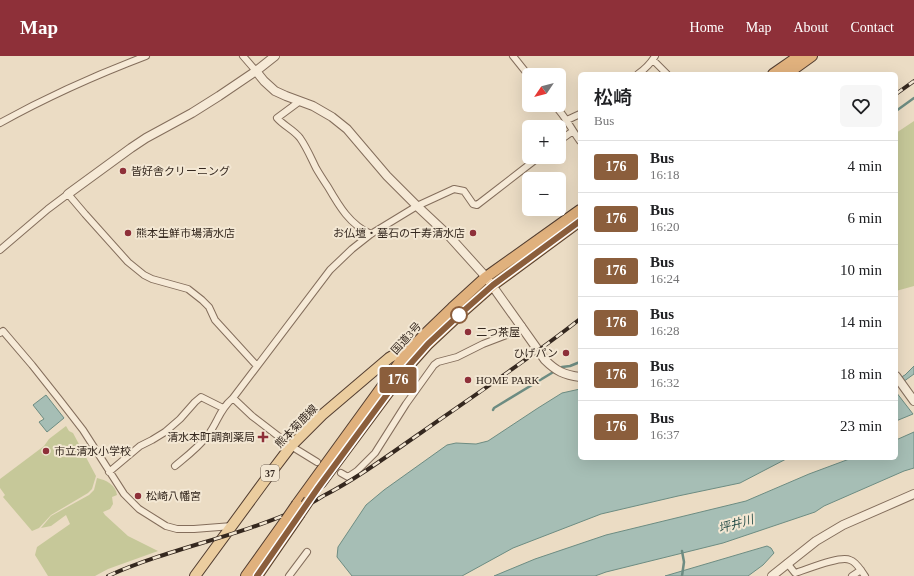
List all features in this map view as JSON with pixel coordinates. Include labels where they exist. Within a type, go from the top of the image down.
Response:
[{"type":"highway","points":[[776,72],[799,56]]},
{"type":"highway","points":[[790,72],[812,56]]},
{"type":"highway","name":"国道3号","points":[[246,576],[405,355],[426,333],[578,212]]},
{"type":"highway","name":"国道3号","points":[[257,576],[299,515],[413,360],[459,315],[490,281],[578,222]]},
{"type":"main road","name":"熊本菊鹿線","points":[[195,576],[291,446],[322,415],[389,358],[394,355],[405,355]]},
{"type":"street","points":[[0,123],[59,92],[146,56]]},
{"type":"street","points":[[243,56],[264,82],[275,91],[313,106],[332,117],[347,130],[388,176],[449,236],[490,281],[545,360],[556,369],[578,375]]},
{"type":"street","points":[[0,250],[48,209],[131,148],[214,100],[275,56]]},
{"type":"street","points":[[513,56],[523,68]]},
{"type":"street","points":[[641,72],[654,58],[665,72]]},
{"type":"street","points":[[300,101],[277,118],[300,138],[343,212],[357,227],[370,234]]},
{"type":"street","points":[[561,112],[578,139]]},
{"type":"street","points":[[567,120],[578,115]]},
{"type":"street","points":[[566,136],[572,131]]},
{"type":"street","points":[[175,466],[209,434],[223,408],[233,398],[330,270],[352,249],[370,234],[417,206],[454,189],[464,191],[473,204],[477,205],[530,164]]},
{"type":"street","points":[[68,194],[128,262],[144,275],[152,279],[188,289],[202,300],[209,307],[215,320],[257,366]]},
{"type":"street","points":[[341,473],[348,477],[375,453],[406,404],[434,365],[438,362],[457,357],[483,344],[509,334],[522,326]]},
{"type":"street","points":[[0,333],[3,331],[55,393],[83,430],[124,494],[139,509],[166,526],[177,529],[232,526]]},
{"type":"street","points":[[898,379],[914,401]]},
{"type":"street","points":[[109,472],[140,446],[150,442],[165,432],[201,397],[223,408]]},
{"type":"street","points":[[233,398],[255,418],[291,446],[317,462]]},
{"type":"street","points":[[772,576],[816,541],[843,525],[914,494]]},
{"type":"street","points":[[289,576],[307,552]]},
{"type":"street","points":[[787,563],[795,574],[845,558],[855,562],[865,576]]},
{"type":"street","points":[[852,576],[860,570]]},
{"type":"green space","points":[[914,121],[914,286],[898,290],[898,132]]},
{"type":"green space","points":[[66,426],[69,431],[73,433],[96,476],[92,489],[88,493],[51,515],[39,528],[32,531],[3,497],[5,495],[0,488],[0,479],[44,446],[49,439]]},
{"type":"green space","points":[[97,478],[104,480],[113,486],[117,495],[112,497],[113,504],[110,509],[103,512],[105,515],[128,536],[158,551],[108,569],[95,576],[48,576],[35,555],[37,547],[70,524],[66,515],[51,526],[41,528],[51,516],[89,495],[94,490]]},
{"type":"water","points":[[914,366],[914,374],[898,386],[898,379],[905,375]]},
{"type":"water","points":[[578,389],[578,460],[784,460],[740,483],[601,514],[513,548],[462,576],[352,576],[337,557],[338,547],[366,505],[384,490],[447,445],[456,443],[476,444],[488,441],[562,393]]},
{"type":"water","points":[[46,395],[64,418],[47,432],[39,422],[44,419],[33,405]]},
{"type":"water","points":[[898,395],[913,414],[898,420]]},
{"type":"water","name":"坪井川","points":[[914,432],[914,468],[824,506],[815,512],[723,543],[595,576],[494,576],[535,559],[606,535],[746,501],[809,474],[847,460],[898,460],[898,439]]},
{"type":"water","points":[[767,546],[771,548],[774,553],[763,565],[748,576],[665,576]]},
{"type":"waterway","points":[[898,110],[914,98]]},
{"type":"waterway","points":[[560,369],[562,367],[578,363]]},
{"type":"waterway","points":[[493,410],[555,371]]},
{"type":"waterway","points":[[682,551],[684,562],[682,576]]},
{"type":"railway","points":[[898,93],[914,81]]},
{"type":"railway","points":[[108,576],[131,566],[276,519],[308,505],[349,482],[386,457],[522,363],[578,321]]},
{"type":"bus line","name":"176","points":[[257,576],[318,488],[405,370],[428,344],[493,285],[578,222]]},
{"type":"place","name":"皆好舎クリーニング","points":[[123,171]]},
{"type":"place","name":"熊本生鮮市場清水店","points":[[128,233]]},
{"type":"place","name":"お仏壇・墓石の千寿清水店","points":[[473,233]]},
{"type":"place","name":"二つ茶屋","points":[[468,332]]},
{"type":"place","name":"ひげパン","points":[[566,353]]},
{"type":"place","name":"HOME PARK","points":[[468,380]]},
{"type":"place","name":"清水本町調剤薬局","points":[[263,437]]},
{"type":"place","name":"市立清水小学校","points":[[46,451]]},
{"type":"place","name":"松崎八幡宮","points":[[138,496]]}]
